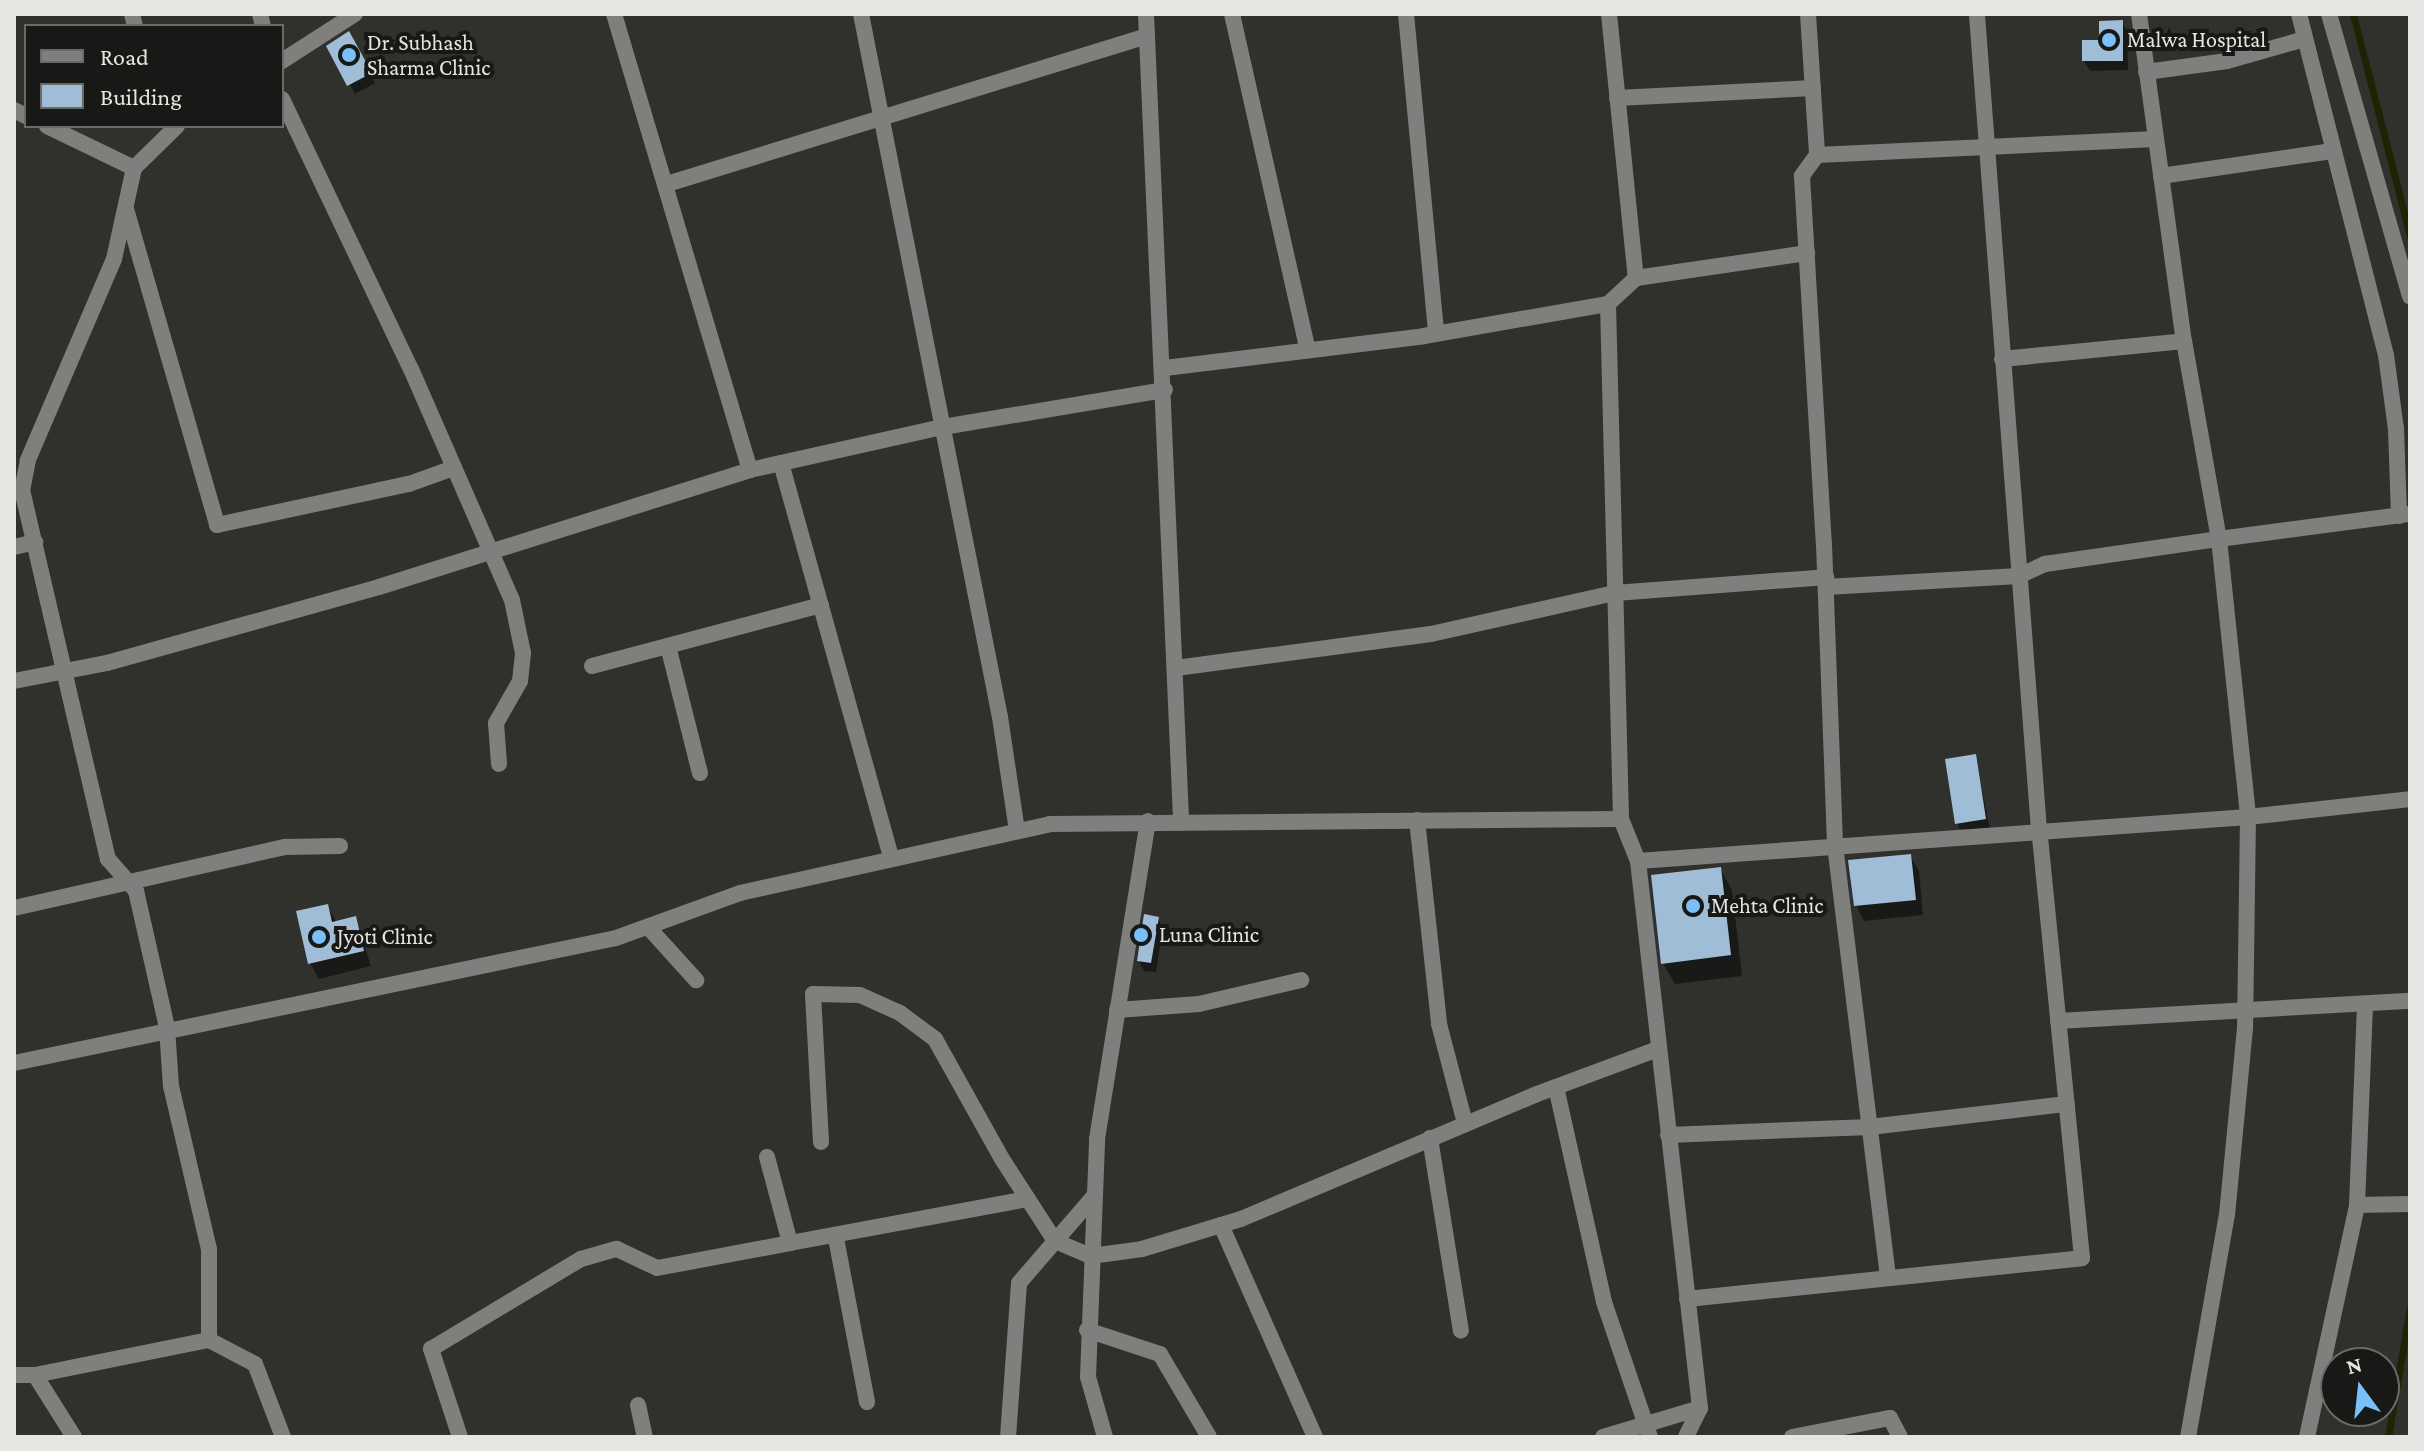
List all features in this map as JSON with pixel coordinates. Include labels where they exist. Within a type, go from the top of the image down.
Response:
[{"type":"street","points":[[284,60],[355,14]]},
{"type":"street","points":[[614,14],[750,470]]},
{"type":"street","points":[[861,14],[884,117],[1017,831]]},
{"type":"street","points":[[1146,14],[1165,368],[1181,819]]},
{"type":"street","points":[[1232,14],[1308,350]]},
{"type":"street","points":[[1406,14],[1436,334]]},
{"type":"street","points":[[1609,14],[1636,278]]},
{"type":"street","points":[[1808,14],[1817,155],[1802,176],[1826,582],[1835,845],[1888,1278]]},
{"type":"street","points":[[1687,1299],[2082,1258],[2039,830],[1977,14]]},
{"type":"street","points":[[2139,14],[2184,341],[2219,539],[2248,817],[2245,1010],[2227,1214],[2188,1437]]},
{"type":"street","points":[[1176,668],[1431,634],[1615,593],[2019,576],[2045,564],[2404,515],[2386,355],[2299,14]]},
{"type":"street","points":[[2329,14],[2410,297]]},
{"type":"street","points":[[667,184],[1147,36]]},
{"type":"street","points":[[2146,72],[2227,61],[2305,39]]},
{"type":"street","points":[[1617,98],[1813,88]]},
{"type":"street","points":[[284,103],[411,369],[487,552],[512,600],[523,653],[520,681],[496,723],[499,764]]},
{"type":"street","points":[[51,128],[134,168]]},
{"type":"street","points":[[167,129],[134,168],[114,259],[19,479],[67,670],[108,859],[136,891],[167,1028],[171,1086],[209,1249],[209,1340]]},
{"type":"street","points":[[1817,155],[2156,139]]},
{"type":"street","points":[[2161,176],[2332,151]]},
{"type":"street","points":[[126,208],[217,525],[409,484],[451,469]]},
{"type":"street","points":[[1165,368],[1436,334],[1608,304],[1636,278],[1807,253]]},
{"type":"street","points":[[1608,304],[1621,819],[1638,861],[1700,1408],[1686,1437]]},
{"type":"street","points":[[2002,359],[2184,341]]},
{"type":"street","points":[[14,681],[67,670],[379,587],[750,470],[943,427],[1165,390]]},
{"type":"street","points":[[781,463],[891,857]]},
{"type":"street","points":[[14,547],[35,542]]},
{"type":"street","points":[[592,666],[821,605]]},
{"type":"street","points":[[668,646],[700,773]]},
{"type":"street","points":[[1638,861],[2248,817],[2410,799]]},
{"type":"street","points":[[14,1063],[167,1028],[446,974],[648,927],[740,893],[1050,824],[1181,819],[1621,819]]},
{"type":"street","points":[[1417,820],[1439,1024],[1465,1123]]},
{"type":"street","points":[[1105,1437],[1088,1377],[1087,1330],[1097,1139],[1148,821]]},
{"type":"street","points":[[14,908],[125,879],[285,847],[340,846]]},
{"type":"street","points":[[648,927],[696,980]]},
{"type":"street","points":[[1117,1010],[1199,1004],[1301,980]]},
{"type":"street","points":[[821,1142],[813,994],[860,995],[900,1013],[935,1039],[1055,1241],[1091,1256],[1142,1249],[1221,1225],[1465,1123],[1658,1049]]},
{"type":"street","points":[[2058,1021],[2365,1006],[2410,1001]]},
{"type":"street","points":[[2307,1437],[2357,1205],[2365,1006]]},
{"type":"street","points":[[1556,1087],[1604,1302],[1648,1431]]},
{"type":"street","points":[[1668,1135],[1870,1127],[2067,1104]]},
{"type":"street","points":[[1430,1138],[1461,1331]]},
{"type":"street","points":[[767,1157],[790,1243]]},
{"type":"street","points":[[1008,1437],[1019,1283],[1094,1196]]},
{"type":"street","points":[[460,1437],[431,1349],[581,1259],[617,1249],[657,1268],[790,1243],[836,1238],[1028,1199]]},
{"type":"street","points":[[2357,1205],[2410,1204]]},
{"type":"street","points":[[1221,1225],[1315,1437]]},
{"type":"street","points":[[836,1238],[867,1402]]},
{"type":"street","points":[[1087,1330],[1160,1354],[1209,1437]]},
{"type":"street","points":[[14,1375],[35,1375],[209,1340],[255,1364],[283,1437]]},
{"type":"street","points":[[35,1375],[74,1437]]},
{"type":"street","points":[[638,1405],[645,1437]]},
{"type":"street","points":[[1603,1437],[1648,1431],[1700,1408]]},
{"type":"street","points":[[1792,1437],[1890,1418],[1900,1437]]},
{"type":"building","points":[[2123,20],[2123,61],[2082,61],[2082,40],[2099,40],[2099,21]]},
{"type":"building","points":[[349,31],[372,73],[347,86],[326,46]]},
{"type":"building","points":[[1976,754],[1986,819],[1955,824],[1945,759]]},
{"type":"building","points":[[1911,854],[1916,900],[1854,906],[1848,860]]},
{"type":"building","points":[[1721,867],[1731,955],[1661,964],[1651,875]]},
{"type":"building","points":[[328,904],[332,922],[356,916],[364,951],[308,964],[296,911]]},
{"type":"building","points":[[1144,914],[1159,917],[1151,963],[1137,961]]},
{"type":"waterway","points":[[2353,14],[2410,236]]},
{"type":"waterway","points":[[2388,1437],[2410,1307]]},
{"type":"place","name":"Malwa Hospital","points":[[2109,40]]},
{"type":"place","name":"Dr. Subhash Sharma Clinic","points":[[349,55]]},
{"type":"place","name":"Mehta Clinic","points":[[1693,906]]},
{"type":"place","name":"Luna Clinic","points":[[1141,935]]},
{"type":"place","name":"Jyoti Clinic","points":[[319,937]]}]
